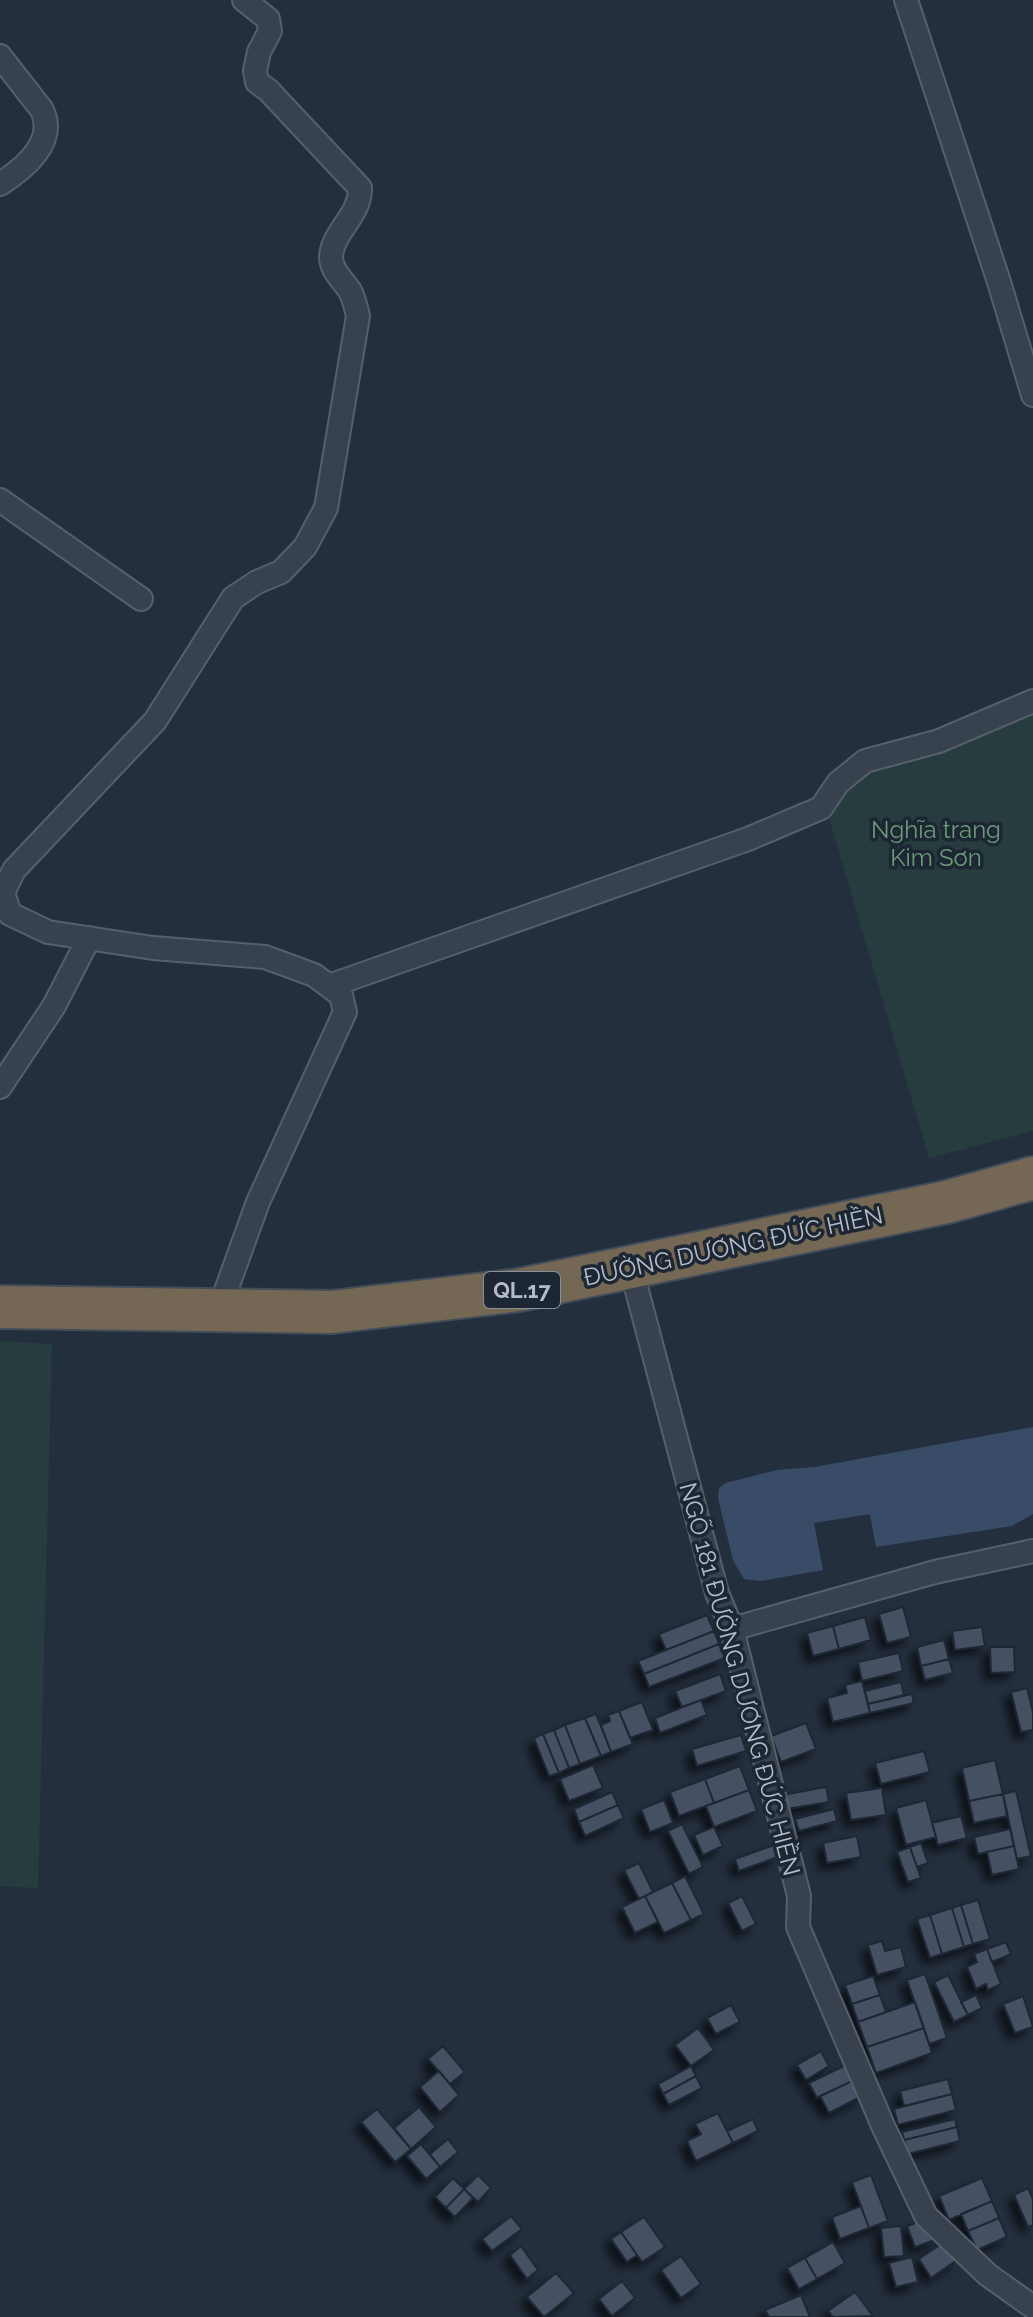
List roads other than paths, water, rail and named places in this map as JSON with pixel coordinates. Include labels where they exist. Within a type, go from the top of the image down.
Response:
[{"type":"highway","name":"ĐƯỜNG DƯƠNG ĐỨC HIỀN","points":[[1,1307],[332,1312],[519,1290],[947,1202],[1033,1178]]},
{"type":"street","points":[[219,1310],[258,1202],[345,1012],[341,995],[314,975],[265,957],[153,948],[48,932],[10,914],[3,893],[14,870],[155,721],[233,598],[257,582],[281,572],[305,547],[326,508],[358,316],[351,293],[335,272],[331,256],[338,237],[361,199],[360,188],[257,82],[255,71],[259,52],[270,31],[268,19],[244,0]]},
{"type":"street","points":[[906,0],[1033,395]]},
{"type":"street","points":[[0,56],[47,120],[45,137],[36,154],[16,174],[0,184]]},
{"type":"street","points":[[0,500],[141,599]]},
{"type":"street","points":[[329,986],[748,839],[821,808],[838,783],[865,761],[939,741],[1033,701]]},
{"type":"street","points":[[0,1087],[54,1006],[89,938]]},
{"type":"street","name":"NGÕ 181 ĐƯỜNG DƯƠNG ĐỨC HIỀN","points":[[631,1268],[717,1593],[732,1629],[799,1896],[798,1927],[884,2128],[926,2216],[988,2275],[1033,2307]]},
{"type":"street","points":[[732,1629],[935,1572],[1033,1551]]},
{"type":"water","points":[[1033,1427],[1033,1514],[1012,1526],[876,1547],[870,1514],[814,1523],[823,1570],[760,1581],[744,1579],[733,1560],[718,1498],[719,1488],[726,1483],[777,1470],[815,1467]]},
{"type":"park label","name":"Nghĩa trang Kim Sơn","points":[[936,843]]}]
